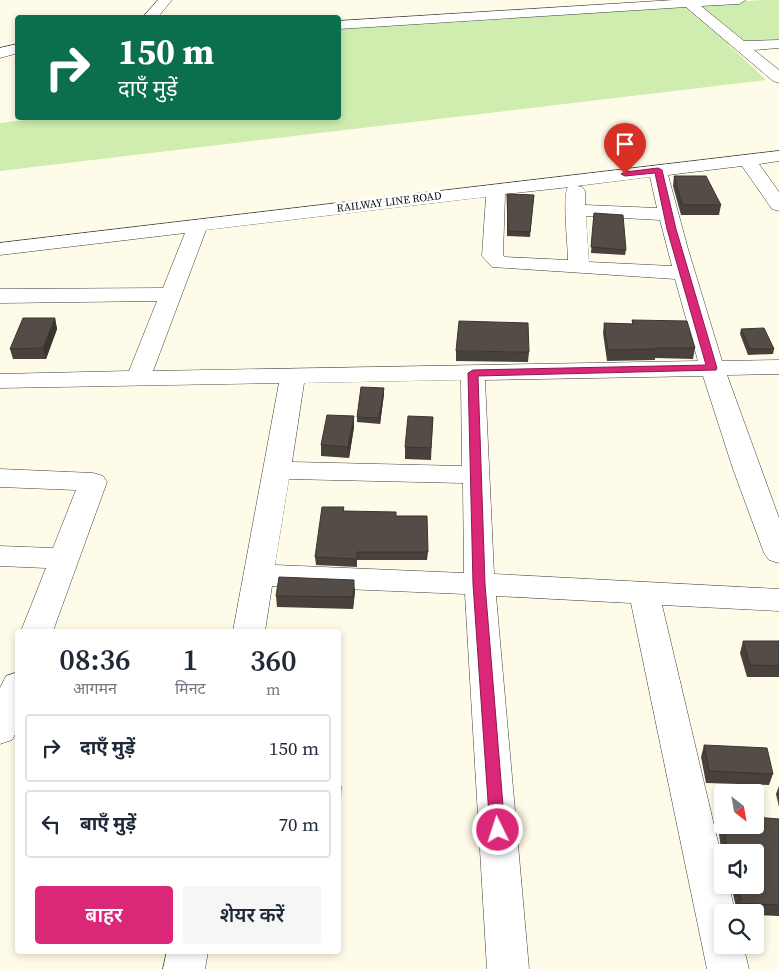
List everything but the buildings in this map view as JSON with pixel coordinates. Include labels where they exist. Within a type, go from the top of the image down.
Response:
[{"type":"street","points":[[152,15],[165,0]]},
{"type":"street","points":[[341,25],[739,0]]},
{"type":"street","points":[[690,4],[779,78]]},
{"type":"street","points":[[740,46],[779,44]]},
{"type":"street","points":[[0,53],[15,49]]},
{"type":"street","name":"RAILWAY LINE ROAD","points":[[0,249],[779,156]]},
{"type":"street","points":[[746,160],[779,205]]},
{"type":"street","points":[[658,170],[684,273],[712,368],[748,475],[779,553]]},
{"type":"street","points":[[575,180],[579,267]]},
{"type":"street","points":[[496,190],[492,256],[495,260],[506,264],[684,273]]},
{"type":"street","points":[[575,210],[668,214]]},
{"type":"street","points":[[138,379],[198,225]]},
{"type":"street","points":[[0,296],[172,294]]},
{"type":"street","points":[[0,381],[779,367]]},
{"type":"street","points":[[473,373],[479,584],[508,969]]},
{"type":"street","points":[[249,629],[293,376]]},
{"type":"street","points":[[278,470],[475,475]]},
{"type":"street","points":[[0,478],[93,482],[39,629]]},
{"type":"street","points":[[0,556],[64,559]]},
{"type":"street","points":[[260,575],[479,584],[779,600]]},
{"type":"street","points":[[644,594],[728,969]]},
{"type":"street","points":[[184,969],[187,954]]},
{"type":"green space","points":[[779,0],[779,41],[728,44],[766,80],[0,171],[0,123],[26,120],[341,120],[341,29]]},
{"type":"route","points":[[498,830],[479,584],[473,373],[712,368],[684,273],[658,170],[625,174]]}]
